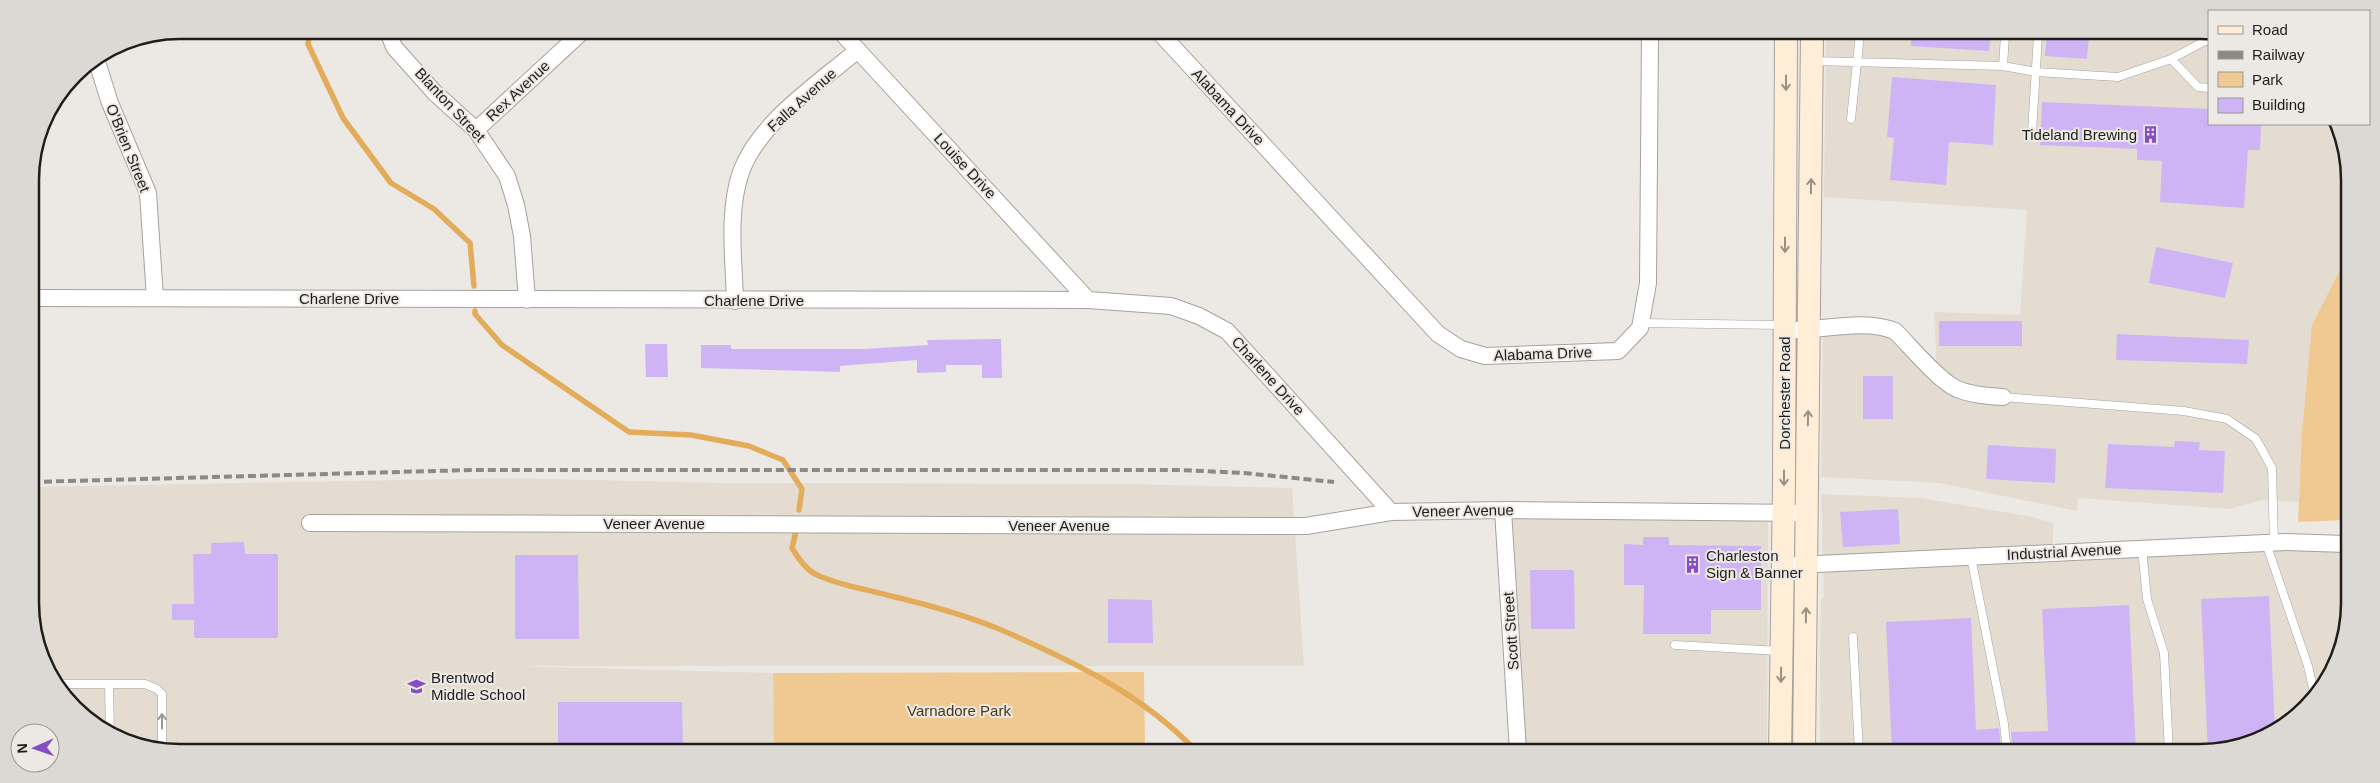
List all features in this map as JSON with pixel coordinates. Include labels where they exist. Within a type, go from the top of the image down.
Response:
[{"type":"main road","name":"Dorchester Road","points":[[1780,744],[1784,513],[1786,39]]},
{"type":"main road","name":"Dorchester Road","points":[[1804,744],[1812,39]]},
{"type":"street","name":"Blanton Street","points":[[391,39],[394,46],[435,93],[476,130],[508,176],[522,236],[527,300]]},
{"type":"street","name":"Rex Avenue","points":[[476,130],[573,39]]},
{"type":"street","name":"Louise Drive","points":[[848,39],[1088,300]]},
{"type":"street","name":"Alabama Drive","points":[[1164,39],[1438,334],[1461,349],[1484,356],[1618,351],[1640,328],[1648,283],[1650,39]]},
{"type":"street","name":"Falla Avenue","points":[[734,301],[733,227],[736,194],[741,172],[768,127],[858,50]]},
{"type":"street","name":"O'Brien Street","points":[[98,65],[110,103],[148,193],[155,298]]},
{"type":"street","name":"Charlene Drive","points":[[39,298],[734,301],[1088,300],[1171,306],[1199,316],[1226,331],[1391,512]]},
{"type":"street","points":[[1785,328],[1809,330],[1871,326],[1886,327],[1895,331],[1946,382],[1957,389],[1977,395],[2003,397]]},
{"type":"street","name":"Veneer Avenue","points":[[310,523],[1306,526],[1391,512],[1504,510],[1807,513]]},
{"type":"street","name":"Scott Street","points":[[1504,510],[1518,744]]},
{"type":"street","name":"Industrial Avenue","points":[[1782,564],[1807,565],[2270,543],[2341,544]]},
{"type":"lane","points":[[1851,119],[1859,39]]},
{"type":"lane","points":[[2002,66],[2005,39]]},
{"type":"lane","points":[[2032,132],[2038,39]]},
{"type":"lane","points":[[1812,60],[2002,66],[2036,72],[2118,77],[2171,60],[2208,41]]},
{"type":"lane","points":[[2171,60],[2198,87],[2208,88]]},
{"type":"lane","points":[[1641,322],[1785,328]]},
{"type":"lane","points":[[2003,397],[2184,411],[2227,419],[2256,439],[2272,468],[2270,543],[2313,688]]},
{"type":"lane","points":[[2142,549],[2147,599],[2164,653],[2169,744]]},
{"type":"lane","points":[[1971,557],[2004,724],[2006,744]]},
{"type":"lane","points":[[1853,638],[1859,744]]},
{"type":"lane","points":[[1675,645],[1781,651]]},
{"type":"lane","points":[[64,684],[145,684],[157,689],[162,694],[162,743]]},
{"type":"lane","points":[[109,684],[110,725]]},
{"type":"shaded area","points":[[1826,39],[2208,39],[2208,125],[2330,125],[2339,152],[2341,264],[2302,432],[2299,502],[2262,500],[2229,509],[2078,498],[2077,511],[1939,483],[1821,477],[1823,329],[1886,327],[1937,372],[1934,312],[2020,315],[2027,210],[1824,197]]},
{"type":"shaded area","points":[[511,478],[719,483],[1129,484],[1292,488],[1304,666],[512,666],[773,673],[774,744],[161,743],[126,734],[94,715],[68,689],[53,666],[46,649],[40,622],[39,487]]},
{"type":"shaded area","points":[[1821,494],[1921,498],[2033,517],[2053,523],[2053,552],[2341,544],[2340,622],[2334,649],[2327,666],[2317,682],[2300,703],[2271,725],[2254,734],[2228,742],[2209,744],[1820,744],[1821,599],[1824,596]]},
{"type":"shaded area","points":[[1503,510],[1768,512],[1767,744],[1517,744]]},
{"type":"green space","points":[[2341,268],[2341,520],[2298,522],[2302,432],[2312,325]]},
{"type":"green space","name":"Varnadore Park","points":[[1144,672],[1145,744],[774,744],[773,673]]},
{"type":"building","points":[[1911,39],[1990,39],[1989,51],[1911,46]]},
{"type":"building","points":[[2047,39],[2089,39],[2087,59],[2045,56]]},
{"type":"building","points":[[1892,77],[1996,85],[1993,145],[1949,142],[1946,185],[1890,180],[1894,138],[1887,137]]},
{"type":"building","name":"Tideland Brewing","points":[[2042,102],[2208,109],[2208,125],[2261,125],[2260,150],[2248,150],[2244,208],[2160,202],[2162,161],[2137,160],[2137,149],[2040,145]]},
{"type":"building","points":[[2156,247],[2233,263],[2225,298],[2149,283]]},
{"type":"building","points":[[1939,321],[2022,321],[2022,346],[1939,346]]},
{"type":"building","points":[[2117,334],[2249,340],[2247,364],[2116,360]]},
{"type":"building","points":[[1001,339],[1002,378],[982,378],[982,365],[946,365],[946,372],[917,373],[917,360],[840,366],[840,372],[701,368],[701,345],[731,345],[731,349],[863,349],[928,345],[927,340]]},
{"type":"building","points":[[645,344],[667,344],[668,377],[646,377]]},
{"type":"building","points":[[1863,376],[1893,376],[1893,419],[1863,419]]},
{"type":"building","points":[[2175,441],[2200,442],[2199,450],[2225,451],[2223,493],[2105,488],[2108,444],[2174,447]]},
{"type":"building","points":[[1988,445],[2056,449],[2055,483],[1986,479]]},
{"type":"building","points":[[1898,509],[1900,544],[1843,547],[1840,512]]},
{"type":"building","name":"Charleston Sign & Banner","points":[[1643,537],[1669,537],[1669,545],[1761,546],[1761,610],[1711,610],[1711,634],[1643,634],[1644,585],[1624,585],[1624,544],[1643,545]]},
{"type":"building","points":[[244,542],[245,554],[278,554],[278,638],[194,638],[194,620],[172,620],[172,604],[194,604],[193,554],[211,554],[211,543]]},
{"type":"building","points":[[515,555],[578,555],[579,639],[515,639]]},
{"type":"building","points":[[1530,570],[1574,570],[1575,629],[1531,629]]},
{"type":"building","points":[[2269,596],[2275,723],[2254,734],[2228,742],[2208,744],[2201,599]]},
{"type":"building","points":[[1108,599],[1152,600],[1153,643],[1108,643]]},
{"type":"building","points":[[2129,605],[2136,744],[2012,744],[2011,732],[2048,731],[2042,609]]},
{"type":"building","points":[[1971,618],[1976,730],[1999,728],[2000,744],[1892,744],[1886,622]]},
{"type":"building","points":[[558,702],[682,702],[683,744],[558,744]]},
{"type":"waterway","points":[[309,39],[308,44],[343,118],[391,183],[434,209],[470,243],[474,286]]},
{"type":"waterway","points":[[475,311],[475,314],[502,345],[629,432],[691,435],[749,446],[783,460],[802,489],[799,510]]},
{"type":"waterway","points":[[797,527],[792,548],[813,573],[843,584],[930,606],[972,619],[1052,653],[1128,695],[1152,712],[1189,744]]},
{"type":"railway","points":[[39,482],[471,470],[1181,470],[1244,473],[1334,482]]},
{"type":"place","name":"Tideland Brewing","points":[[2151,135]]},
{"type":"place","name":"Charleston Sign & Banner","points":[[1692,565]]},
{"type":"place","name":"Brentwod Middle School","points":[[417,687]]}]
